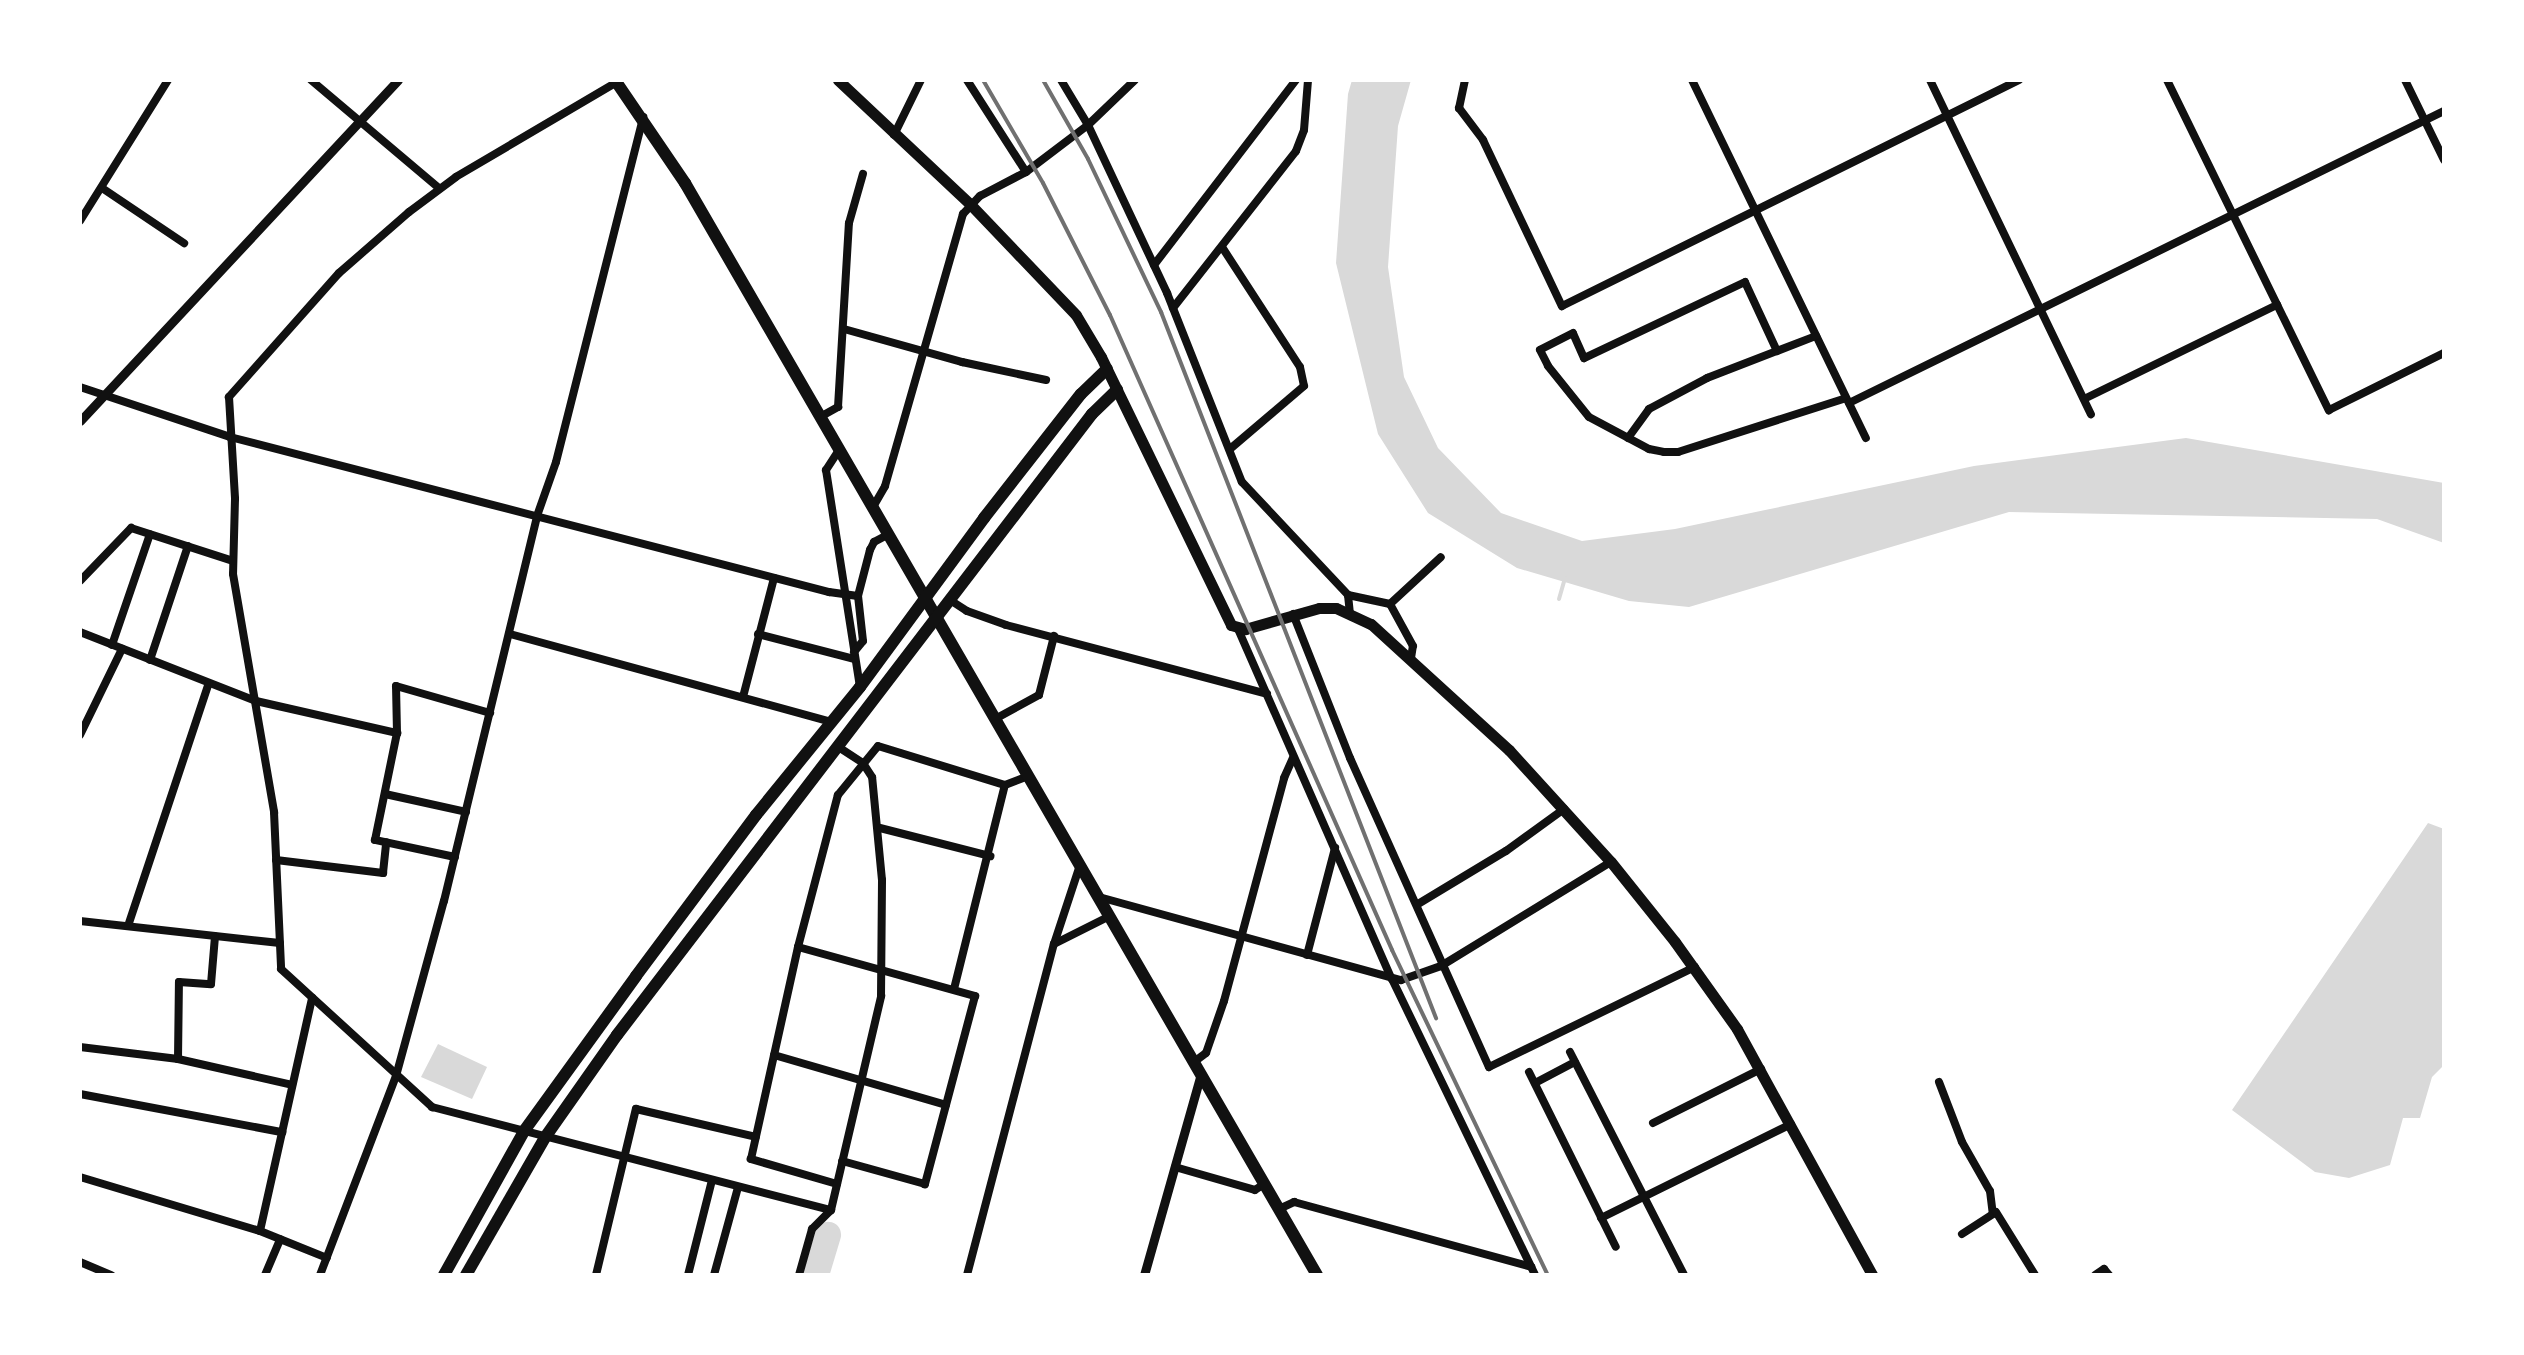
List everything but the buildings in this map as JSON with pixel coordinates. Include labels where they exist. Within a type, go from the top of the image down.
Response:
[{"type":"main road","points":[[838,80],[970,204],[1063,299],[1107,369],[1225,617],[1238,629],[1319,608],[1350,613],[1371,624],[1509,750],[1611,862],[1695,967],[1762,1069],[1872,1275]]},
{"type":"main road","points":[[621,82],[889,534],[1317,1275]]},
{"type":"main road","points":[[444,1275],[524,1131],[636,976],[829,721],[860,687],[925,596],[1081,394],[1107,369]]},
{"type":"main road","points":[[466,1275],[546,1136],[646,997],[1092,414],[1117,390]]},
{"type":"street","points":[[80,221],[168,80]]},
{"type":"street","points":[[311,80],[439,188]]},
{"type":"street","points":[[80,421],[398,80]]},
{"type":"street","points":[[894,135],[921,80]]},
{"type":"street","points":[[967,80],[1026,172]]},
{"type":"street","points":[[1061,80],[1088,125],[1154,265],[1242,482],[1348,595],[1390,604],[1413,646],[1411,658]]},
{"type":"street","points":[[873,507],[885,486],[963,214],[970,204],[1026,172],[1088,125],[1135,80]]},
{"type":"street","points":[[1154,265],[1296,80]]},
{"type":"street","points":[[1173,308],[1296,151],[1304,130],[1308,80]]},
{"type":"street","points":[[1465,80],[1459,108],[1483,140],[1562,306],[1754,208],[2019,80]]},
{"type":"street","points":[[1692,80],[1866,438]]},
{"type":"street","points":[[1930,80],[2091,414]]},
{"type":"street","points":[[2167,80],[2329,410],[2444,353]]},
{"type":"street","points":[[2405,80],[2444,160]]},
{"type":"street","points":[[621,82],[439,188],[339,273],[229,397],[235,499],[233,561],[274,812],[281,969],[432,1107],[831,1210]]},
{"type":"street","points":[[1777,351],[1745,282],[1584,358],[1573,333],[1540,350],[1548,366],[1589,417],[1649,449],[1678,452],[1847,400],[2444,111]]},
{"type":"street","points":[[320,1275],[396,1076],[455,857],[537,516],[559,450],[643,116]]},
{"type":"street","points":[[820,417],[838,407],[849,223],[863,174]]},
{"type":"street","points":[[102,188],[184,243]]},
{"type":"street","points":[[1222,247],[1300,367],[1304,386],[1230,449]]},
{"type":"street","points":[[2084,399],[2277,305]]},
{"type":"street","points":[[844,329],[1046,380]]},
{"type":"street","points":[[1628,438],[1649,409],[1707,378],[1816,336]]},
{"type":"street","points":[[80,387],[230,437],[774,578],[858,596]]},
{"type":"street","points":[[839,450],[826,470],[860,687]]},
{"type":"street","points":[[80,581],[131,528],[233,561]]},
{"type":"street","points":[[112,645],[150,534]]},
{"type":"street","points":[[854,656],[863,641],[858,596],[870,550],[874,542],[889,534]]},
{"type":"street","points":[[150,660],[188,546]]},
{"type":"street","points":[[1390,604],[1441,557]]},
{"type":"street","points":[[743,697],[774,578]]},
{"type":"street","points":[[1348,595],[1350,613]]},
{"type":"street","points":[[950,600],[967,611],[1006,625],[1267,694]]},
{"type":"street","points":[[1293,614],[1350,758],[1489,1067],[1695,967]]},
{"type":"street","points":[[1238,629],[1293,758],[1336,845],[1392,979],[1533,1271]]},
{"type":"street","points":[[80,632],[256,701],[397,733]]},
{"type":"street","points":[[510,634],[829,721]]},
{"type":"street","points":[[758,634],[854,656]]},
{"type":"street","points":[[995,719],[1039,695],[1054,636]]},
{"type":"street","points":[[80,735],[122,649]]},
{"type":"street","points":[[128,926],[209,683]]},
{"type":"street","points":[[455,857],[375,840],[397,733],[396,686],[490,713]]},
{"type":"street","points":[[837,1184],[751,1159],[798,947],[838,795],[878,746],[1005,785],[1028,776]]},
{"type":"street","points":[[799,1275],[812,1229],[831,1210],[881,996],[880,828],[872,777],[863,763],[838,747]]},
{"type":"street","points":[[1144,1275],[1175,1167],[1197,1068],[1206,1053],[1293,758]]},
{"type":"street","points":[[954,989],[990,856],[1005,785]]},
{"type":"street","points":[[385,794],[466,812]]},
{"type":"street","points":[[1418,904],[1506,851],[1564,809]]},
{"type":"street","points":[[880,828],[990,856]]},
{"type":"street","points":[[276,860],[383,873],[386,842]]},
{"type":"street","points":[[1307,955],[1336,845]]},
{"type":"street","points":[[1099,897],[1401,980],[1441,966],[1611,862]]},
{"type":"street","points":[[967,1275],[1054,944],[1080,865]]},
{"type":"street","points":[[1054,944],[1110,916]]},
{"type":"street","points":[[80,921],[280,943]]},
{"type":"street","points":[[178,1059],[179,982],[211,984],[215,936]]},
{"type":"street","points":[[798,947],[975,996],[925,1184],[842,1161]]},
{"type":"street","points":[[260,1231],[312,998]]},
{"type":"street","points":[[80,1047],[178,1059],[292,1085]]},
{"type":"street","points":[[1570,1052],[1684,1275]]},
{"type":"street","points":[[774,1055],[946,1105]]},
{"type":"street","points":[[1535,1083],[1575,1062]]},
{"type":"street","points":[[1653,1123],[1762,1069]]},
{"type":"street","points":[[1529,1072],[1616,1247]]},
{"type":"street","points":[[1939,1082],[1962,1142],[1990,1191],[1993,1214]]},
{"type":"street","points":[[80,1094],[282,1132]]},
{"type":"street","points":[[596,1275],[627,1158],[636,1109],[756,1137]]},
{"type":"street","points":[[1601,1218],[1792,1124]]},
{"type":"street","points":[[1175,1167],[1255,1190],[1264,1184]]},
{"type":"street","points":[[80,1177],[260,1231],[327,1258]]},
{"type":"street","points":[[688,1275],[712,1180]]},
{"type":"street","points":[[714,1275],[738,1187]]},
{"type":"street","points":[[1279,1209],[1294,1202],[1533,1271]]},
{"type":"street","points":[[1962,1234],[1996,1212],[2035,1275]]},
{"type":"street","points":[[265,1275],[280,1239]]},
{"type":"street","points":[[80,1262],[111,1275]]},
{"type":"street","points":[[2095,1275],[2104,1269],[2109,1275]]},
{"type":"shaded area","points":[[1352,80],[1411,80],[1398,126],[1388,267],[1404,377],[1438,448],[1501,513],[1582,541],[1675,529],[1974,466],[2186,438],[2444,483],[2444,543],[2377,519],[2009,512],[1689,607],[1629,601],[1517,568],[1428,513],[1378,434],[1336,263],[1348,94]]},
{"type":"shaded area","points":[[2428,823],[2444,829],[2444,1065],[2432,1077],[2420,1118],[2403,1118],[2390,1165],[2349,1178],[2315,1172],[2232,1110]]},
{"type":"shaded area","points":[[438,1044],[487,1067],[472,1099],[421,1077]]},
{"type":"waterway","points":[[1559,599],[1565,578]]},
{"type":"waterway","points":[[816,1275],[828,1235]]},
{"type":"railway","points":[[983,80],[1043,183],[1110,315],[1392,950],[1548,1275]]},
{"type":"railway","points":[[1043,80],[1088,159],[1161,312],[1436,1018]]}]
